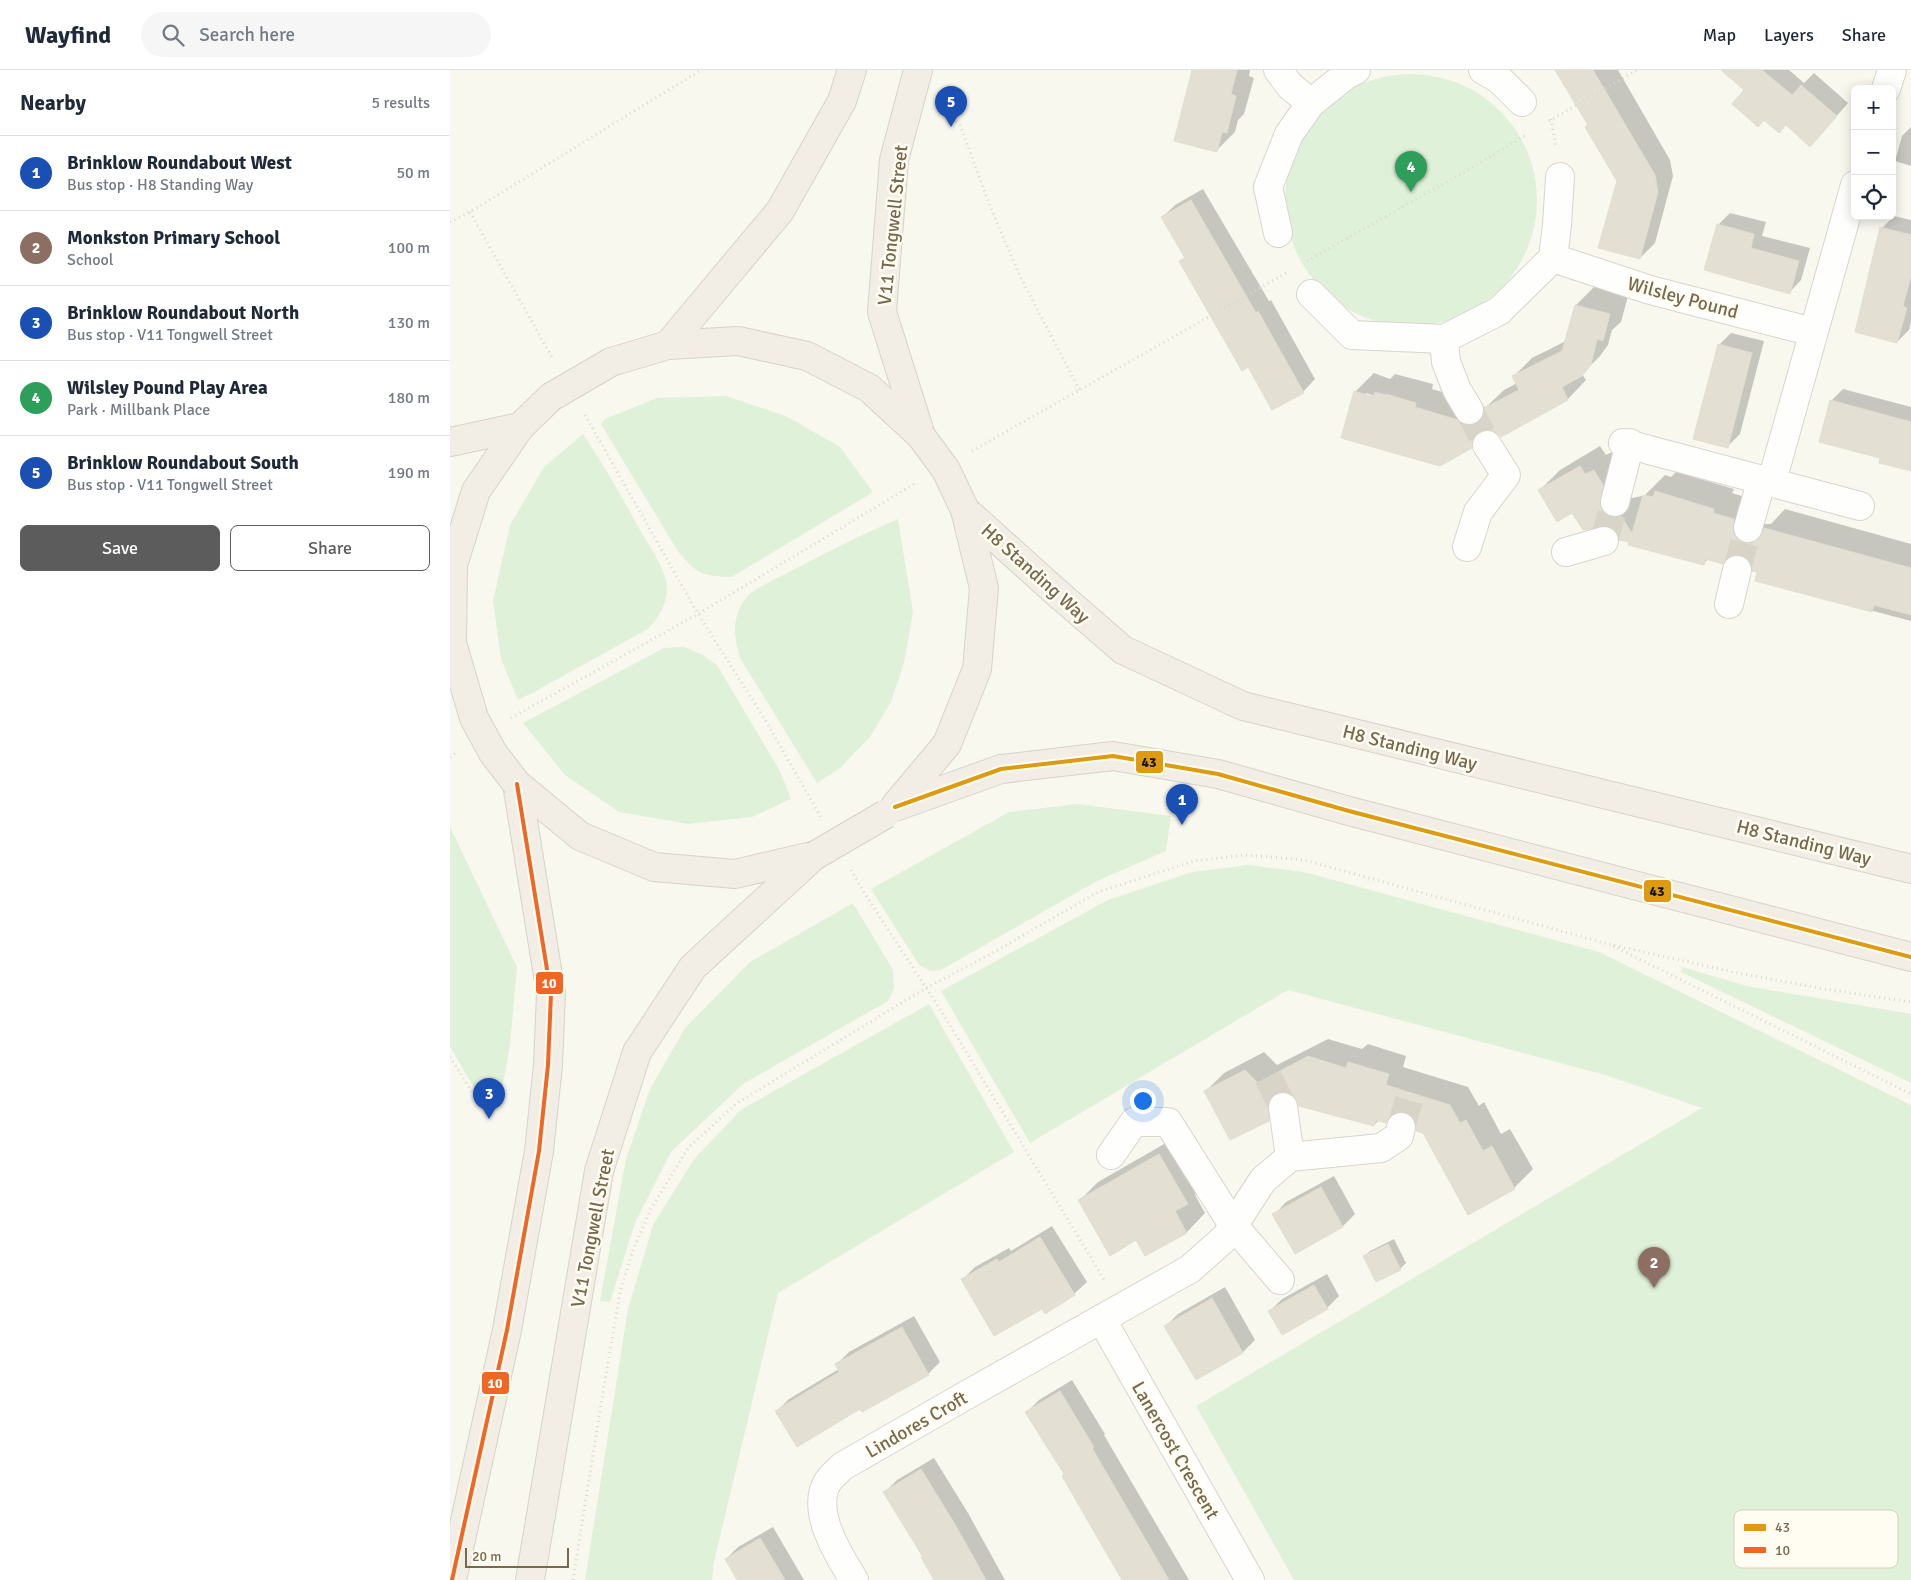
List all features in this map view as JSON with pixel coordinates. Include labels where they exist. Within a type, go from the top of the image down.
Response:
[{"type":"highway","points":[[668,345],[780,211],[842,101],[852,70]]},
{"type":"highway","name":"V11 Tongwell Street","points":[[918,70],[894,160],[882,312],[921,436]]},
{"type":"highway","points":[[891,810],[947,744],[977,669],[984,588],[966,510],[946,470],[921,436],[869,388],[807,356],[738,341],[668,345],[611,362],[551,398],[520,427],[476,491],[453,565],[452,643],[474,718],[493,753],[517,784],[580,836],[654,867],[735,874],[814,856],[891,810],[1001,769],[1113,756],[1218,774],[1349,811],[1911,958]]},
{"type":"highway","points":[[450,442],[520,427]]},
{"type":"highway","name":"H8 Standing Way","points":[[966,510],[1123,650],[1243,706],[1911,868]]},
{"type":"highway","points":[[450,695],[474,718]]},
{"type":"highway","points":[[452,1580],[507,1330],[539,1150],[548,1065],[551,994],[517,784]]},
{"type":"highway","name":"V11 Tongwell Street","points":[[530,1578],[599,1171],[637,1052],[692,968],[814,856]]},
{"type":"street","points":[[1278,70],[1290,86],[1311,103]]},
{"type":"street","points":[[1278,234],[1268,187],[1289,134],[1311,103],[1356,70]]},
{"type":"street","points":[[1483,70],[1499,79],[1522,102]]},
{"type":"street","points":[[1887,85],[1892,70]]},
{"type":"street","points":[[1311,294],[1352,335],[1444,338],[1499,311],[1553,258],[1558,225],[1560,177]]},
{"type":"street","points":[[1748,528],[1767,480],[1813,332],[1851,199]]},
{"type":"street","name":"Wilsley Pound","points":[[1553,258],[1650,290],[1813,332]]},
{"type":"street","points":[[1444,338],[1446,362],[1457,390],[1469,410]]},
{"type":"street","points":[[1615,502],[1627,443],[1860,506]]},
{"type":"street","points":[[1467,547],[1478,512],[1506,475],[1488,445]]},
{"type":"street","points":[[1566,552],[1604,541]]},
{"type":"street","points":[[1729,604],[1737,570]]},
{"type":"street","points":[[1283,1107],[1290,1157],[1381,1148],[1399,1136],[1401,1127]]},
{"type":"street","points":[[1111,1155],[1134,1122],[1168,1122],[1233,1225],[1280,1280]]},
{"type":"street","name":"Lindores Croft","points":[[854,1580],[826,1528],[822,1502],[827,1483],[843,1466],[1190,1269],[1226,1237],[1263,1180],[1290,1157]]},
{"type":"street","name":"Lanercost Crescent","points":[[1102,1320],[1250,1580]]},
{"type":"path","points":[[450,222],[470,212],[701,70]]},
{"type":"path","points":[[1544,124],[1637,70]]},
{"type":"path","points":[[960,89],[952,117],[960,125],[990,206],[1020,276],[1080,391]]},
{"type":"path","points":[[1304,263],[1475,166],[1529,133]]},
{"type":"path","points":[[470,212],[558,368]]},
{"type":"path","points":[[967,454],[1288,272]]},
{"type":"path","points":[[582,411],[698,614],[764,718],[823,820]]},
{"type":"path","points":[[508,720],[698,614],[919,482]]},
{"type":"path","points":[[450,757],[458,752]]},
{"type":"path","points":[[573,1580],[620,1292],[633,1250],[651,1209],[688,1148],[737,1103],[926,988],[1098,892],[1194,861],[1246,855],[1304,860],[1608,944],[1824,990],[1911,1002]]},
{"type":"path","points":[[847,862],[1106,1283]]},
{"type":"path","points":[[1608,944],[1911,1094]]},
{"type":"path","points":[[450,1057],[478,1102],[492,1119]]},
{"type":"green space","points":[[1411,74],[1436,77],[1459,84],[1481,95],[1500,111],[1516,130],[1527,152],[1534,175],[1537,200],[1534,225],[1527,248],[1516,270],[1500,289],[1481,305],[1459,316],[1436,323],[1411,326],[1386,323],[1363,316],[1341,305],[1322,289],[1306,270],[1295,248],[1288,225],[1285,200],[1288,175],[1295,152],[1306,130],[1322,111],[1341,95],[1363,84],[1386,77]]},
{"type":"green space","points":[[726,396],[786,416],[840,447],[873,492],[732,577],[713,576],[700,572],[689,564],[677,550],[601,424],[605,419],[657,398]]},
{"type":"green space","points":[[583,434],[613,481],[658,561],[666,581],[667,594],[660,613],[648,629],[518,700],[501,659],[493,601],[510,525],[544,467]]},
{"type":"green space","points":[[898,519],[913,612],[904,663],[891,702],[870,737],[840,768],[817,783],[740,658],[735,635],[737,614],[748,595],[758,588]]},
{"type":"green space","points":[[684,647],[703,655],[717,665],[780,771],[791,799],[752,817],[688,824],[619,812],[565,775],[523,723],[664,648]]},
{"type":"green space","points":[[1077,804],[1171,816],[1166,851],[1097,881],[941,970],[931,971],[919,965],[871,889],[1009,812]]},
{"type":"green space","points":[[450,827],[517,967],[510,1045],[499,1106],[482,1101],[450,1047]]},
{"type":"green space","points":[[1249,865],[1304,872],[1599,952],[1911,1105],[1911,1580],[1294,1580],[1196,1406],[1702,1108],[1605,1075],[1288,990],[1030,1143],[941,991],[1108,900],[1192,872]]},
{"type":"green space","points":[[853,903],[893,970],[894,989],[888,1001],[743,1084],[671,1152],[635,1223],[610,1302],[600,1301],[626,1159],[650,1089],[685,1028],[750,962]]},
{"type":"green space","points":[[1682,967],[1747,986],[1911,1014],[1911,1083],[1681,972]]},
{"type":"green space","points":[[929,1004],[1014,1152],[778,1293],[714,1562],[712,1580],[585,1580],[628,1309],[653,1225],[694,1159],[742,1109]]},
{"type":"building","points":[[1192,70],[1237,70],[1231,94],[1236,96],[1227,133],[1222,132],[1217,152],[1174,141]]},
{"type":"building","points":[[1555,70],[1593,70],[1655,175],[1658,192],[1640,259],[1598,248],[1617,181],[1585,127],[1588,125]]},
{"type":"building","points":[[1721,70],[1762,70],[1792,95],[1801,85],[1837,116],[1810,147],[1786,125],[1779,133],[1764,120],[1758,127],[1732,104],[1744,90]]},
{"type":"building","points":[[1191,200],[1256,313],[1258,311],[1304,393],[1272,410],[1248,367],[1242,371],[1179,261],[1185,258],[1161,217]]},
{"type":"building","points":[[1717,224],[1754,234],[1751,248],[1799,261],[1790,294],[1704,270]]},
{"type":"building","points":[[1880,227],[1911,235],[1911,276],[1903,306],[1907,308],[1897,343],[1855,332]]},
{"type":"building","points":[[1575,305],[1610,314],[1603,341],[1597,339],[1591,365],[1582,376],[1562,387],[1568,400],[1501,437],[1494,431],[1486,429],[1479,432],[1473,438],[1472,448],[1440,466],[1341,438],[1354,391],[1374,397],[1375,392],[1386,394],[1416,403],[1415,407],[1458,420],[1462,424],[1470,426],[1477,424],[1483,417],[1484,408],[1519,390],[1512,376],[1562,351]]},
{"type":"building","points":[[1718,344],[1752,353],[1728,448],[1693,439]]},
{"type":"building","points":[[1830,400],[1911,422],[1911,471],[1879,463],[1880,458],[1819,442]]},
{"type":"building","points":[[1580,466],[1585,474],[1594,470],[1603,485],[1600,506],[1604,513],[1612,517],[1621,516],[1632,533],[1643,495],[1653,497],[1655,491],[1714,509],[1713,513],[1734,519],[1733,532],[1737,539],[1743,543],[1751,543],[1758,540],[1764,528],[1911,568],[1911,615],[1874,605],[1872,612],[1755,581],[1757,572],[1752,571],[1752,565],[1748,559],[1741,555],[1732,555],[1723,564],[1706,559],[1704,565],[1628,545],[1629,542],[1619,540],[1615,530],[1608,526],[1583,530],[1572,513],[1557,522],[1538,490]]},
{"type":"building","points":[[1308,1056],[1346,1068],[1348,1062],[1389,1074],[1386,1085],[1450,1105],[1460,1123],[1466,1120],[1483,1151],[1492,1146],[1515,1189],[1468,1215],[1423,1133],[1416,1131],[1416,1122],[1411,1115],[1404,1112],[1396,1112],[1389,1117],[1386,1123],[1376,1120],[1374,1126],[1299,1106],[1295,1097],[1288,1092],[1280,1092],[1273,1095],[1268,1102],[1269,1121],[1230,1140],[1204,1091],[1245,1070],[1258,1083]]},
{"type":"building","points":[[1159,1154],[1188,1204],[1175,1211],[1187,1233],[1145,1256],[1136,1240],[1110,1256],[1078,1200]]},
{"type":"building","points":[[1321,1187],[1343,1227],[1295,1254],[1272,1214]]},
{"type":"building","points":[[1040,1237],[1075,1295],[1045,1314],[1042,1309],[994,1336],[961,1279],[997,1259],[999,1262]]},
{"type":"building","points":[[1388,1244],[1401,1270],[1376,1282],[1363,1256]]},
{"type":"building","points":[[1314,1285],[1328,1309],[1282,1335],[1268,1311]]},
{"type":"building","points":[[1212,1298],[1243,1353],[1196,1380],[1164,1326]]},
{"type":"building","points":[[902,1327],[929,1375],[862,1412],[860,1409],[797,1447],[775,1411],[839,1372],[835,1364]]},
{"type":"building","points":[[1060,1391],[1169,1580],[1122,1580],[1062,1476],[1064,1474],[1025,1412]]},
{"type":"building","points":[[921,1469],[986,1580],[934,1580],[921,1557],[923,1557],[883,1492]]},
{"type":"building","points":[[760,1538],[785,1580],[737,1580],[725,1559]]},
{"type":"tunnel","points":[[1469,410],[1487,445]]},
{"type":"tunnel","points":[[1604,541],[1615,502]]},
{"type":"tunnel","points":[[1737,570],[1748,528]]},
{"type":"tunnel","points":[[1268,1077],[1283,1107]]},
{"type":"tunnel","points":[[1401,1127],[1411,1093]]},
{"type":"transit line","name":"43","points":[[895,807],[1001,769],[1113,756],[1218,774],[1349,811],[1911,957]]},
{"type":"transit line","name":"10","points":[[452,1580],[507,1330],[539,1151],[548,1065],[551,994],[517,784]]},
{"type":"place","name":"Brinklow Roundabout South","points":[[951,127]]},
{"type":"place","name":"Wilsley Pound Play Area","points":[[1411,192]]},
{"type":"place","name":"Brinklow Roundabout West","points":[[1182,825]]},
{"type":"place","name":"Brinklow Roundabout North","points":[[489,1119]]},
{"type":"place","name":"Monkston Primary School","points":[[1654,1288]]}]
